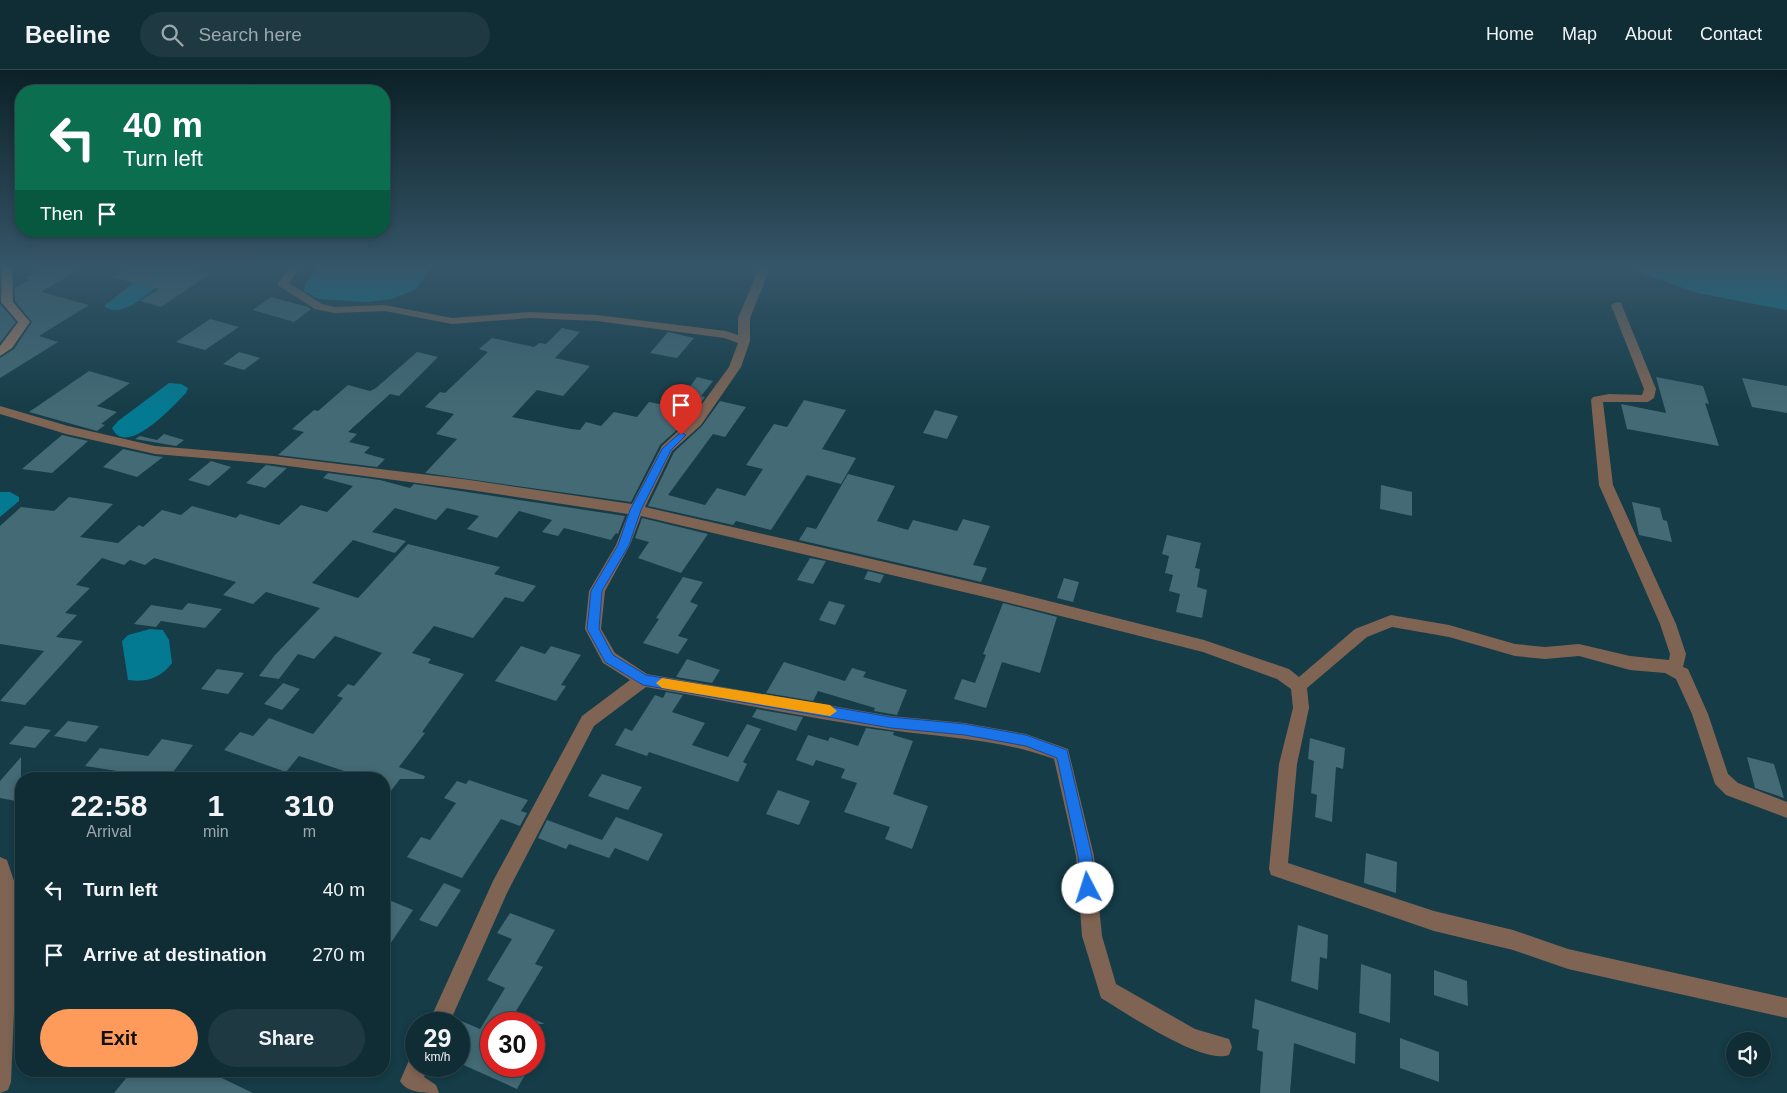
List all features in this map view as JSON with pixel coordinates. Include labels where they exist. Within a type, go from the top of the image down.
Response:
[{"type":"street","points":[[0,352],[8,345],[24,322],[17,314]]},
{"type":"street","points":[[415,314],[452,321],[530,315],[597,318],[726,335],[744,341]]},
{"type":"street","points":[[746,314],[744,318],[744,341],[735,367],[696,422],[667,449],[636,510],[623,545],[597,591],[593,629],[609,658],[643,680],[891,723],[991,734],[1026,741],[1062,754],[1085,856],[1092,936],[1108,991],[1191,1039],[1221,1047]]},
{"type":"street","points":[[1299,686],[1361,632],[1391,621],[1449,631],[1515,650],[1545,653],[1579,650],[1630,663],[1667,666],[1676,664],[1678,654],[1647,575],[1606,485],[1602,438],[1596,407],[1597,400],[1605,397],[1639,400],[1648,398],[1650,389],[1622,314]]},
{"type":"street","points":[[0,410],[66,430],[155,450],[283,461],[470,485],[636,510],[980,590],[1204,646],[1283,674],[1299,686],[1301,708],[1288,764],[1278,869],[1434,921],[1513,940],[1568,960],[1787,1008]]},
{"type":"street","points":[[1667,666],[1682,674],[1700,714],[1721,778],[1732,789],[1787,810]]},
{"type":"street","points":[[443,1012],[500,887],[588,720],[643,680]]},
{"type":"street","points":[[0,866],[9,896],[0,1082]]},
{"type":"street","points":[[413,1077],[411,1081],[428,1093]]},
{"type":"water","points":[[169,383],[181,384],[188,388],[186,393],[150,427],[128,437],[119,436],[112,428],[118,421]]},
{"type":"water","points":[[0,492],[10,492],[19,497],[19,501],[0,517]]},
{"type":"water","points":[[150,629],[163,630],[169,640],[172,663],[158,676],[140,681],[128,680],[122,641],[128,635]]},
{"type":"building","points":[[0,314],[9,314],[16,322],[0,343]]},
{"type":"building","points":[[25,314],[75,314],[39,336],[58,342],[0,378],[0,358],[14,349],[32,322]]},
{"type":"building","points":[[266,314],[305,314],[294,322]]},
{"type":"building","points":[[210,319],[239,327],[205,350],[176,342]]},
{"type":"building","points":[[562,328],[580,332],[555,358],[590,366],[563,396],[537,390],[512,417],[580,430],[586,422],[601,426],[614,412],[637,417],[649,402],[664,405],[675,393],[684,395],[697,377],[713,381],[701,396],[705,397],[690,418],[660,445],[631,502],[425,473],[457,439],[436,434],[454,414],[425,407],[440,392],[445,393],[488,352],[479,349],[492,338],[534,347],[539,343],[546,344]]},
{"type":"building","points":[[668,332],[694,338],[677,358],[650,353]]},
{"type":"building","points":[[239,352],[260,358],[244,370],[223,364]]},
{"type":"building","points":[[417,352],[438,357],[399,396],[390,394],[348,432],[357,434],[349,442],[370,447],[364,453],[385,459],[377,467],[278,455],[304,432],[292,429],[314,410],[318,411],[348,385],[370,391],[376,388]]},
{"type":"building","points":[[89,371],[130,383],[97,406],[117,412],[101,424],[105,425],[97,431],[29,412]]},
{"type":"building","points":[[1656,377],[1703,386],[1709,404],[1705,403],[1719,446],[1627,429],[1621,404],[1666,413]]},
{"type":"building","points":[[1742,378],[1787,386],[1787,413],[1752,407]]},
{"type":"building","points":[[804,400],[846,410],[822,449],[856,458],[841,484],[807,475],[771,530],[736,521],[733,525],[648,506],[674,452],[702,426],[720,401],[746,407],[725,437],[713,434],[668,495],[705,505],[717,488],[745,496],[763,469],[746,465],[774,424],[787,427]]},
{"type":"building","points":[[935,410],[958,416],[947,439],[923,433]]},
{"type":"building","points":[[164,434],[184,440],[176,446],[135,439],[140,436],[157,440]]},
{"type":"building","points":[[62,435],[88,441],[52,473],[22,469]]},
{"type":"building","points":[[123,449],[163,457],[137,477],[103,467]]},
{"type":"building","points":[[211,461],[231,467],[209,486],[188,480]]},
{"type":"building","points":[[266,465],[287,468],[265,488],[246,483]]},
{"type":"building","points":[[328,473],[380,480],[410,488],[414,484],[625,516],[618,534],[616,533],[611,540],[564,528],[558,536],[542,532],[552,520],[519,511],[497,538],[467,529],[479,516],[447,508],[436,520],[395,508],[372,532],[406,541],[395,553],[353,540],[312,583],[358,598],[408,544],[500,567],[494,574],[536,586],[523,602],[505,597],[473,638],[434,626],[412,653],[431,659],[428,663],[464,674],[422,732],[425,733],[399,767],[425,776],[424,779],[400,779],[390,792],[390,772],[347,772],[299,756],[286,772],[224,750],[240,732],[253,736],[269,718],[313,734],[343,698],[337,696],[348,684],[354,686],[382,653],[335,636],[314,659],[298,654],[279,679],[259,676],[275,655],[320,608],[266,592],[253,604],[223,595],[236,582],[154,558],[145,565],[130,560],[124,565],[102,558],[76,585],[90,588],[65,613],[77,615],[56,637],[83,641],[25,705],[0,701],[44,651],[0,644],[0,526],[21,507],[54,511],[69,497],[113,504],[80,537],[118,543],[139,525],[143,527],[162,510],[181,515],[192,506],[236,518],[240,514],[279,525],[301,505],[327,512],[353,486],[323,478]]},
{"type":"building","points":[[848,474],[895,486],[877,521],[908,530],[913,520],[957,531],[963,519],[990,526],[973,565],[987,568],[981,582],[799,540],[807,527],[816,529]]},
{"type":"building","points":[[1381,485],[1412,492],[1412,516],[1380,509]]},
{"type":"building","points":[[1632,502],[1660,508],[1663,520],[1667,521],[1672,542],[1639,535]]},
{"type":"building","points":[[642,518],[708,534],[681,573],[638,558],[649,542],[635,538]]},
{"type":"building","points":[[1167,535],[1201,543],[1195,568],[1200,569],[1197,587],[1207,590],[1202,618],[1176,612],[1180,594],[1169,591],[1173,575],[1165,573],[1169,556],[1162,554]]},
{"type":"building","points":[[810,558],[826,561],[813,584],[797,580]]},
{"type":"building","points":[[868,571],[884,575],[880,583],[864,579]]},
{"type":"building","points":[[683,577],[703,582],[690,602],[698,605],[678,636],[688,639],[678,654],[643,643],[659,619],[656,618]]},
{"type":"building","points":[[1064,578],[1079,582],[1073,602],[1057,598]]},
{"type":"building","points":[[829,601],[845,605],[835,625],[819,620]]},
{"type":"building","points":[[188,603],[222,609],[205,628],[161,621],[156,627],[134,624],[151,605],[182,610]]},
{"type":"building","points":[[1003,603],[1057,617],[1040,673],[1002,662],[986,708],[954,699],[962,679],[975,683],[986,655],[983,654]]},
{"type":"building","points":[[521,646],[545,654],[551,646],[581,655],[561,685],[566,686],[556,701],[495,681]]},
{"type":"building","points":[[687,659],[720,670],[712,683],[676,677]]},
{"type":"building","points":[[784,662],[845,681],[852,668],[866,672],[863,677],[907,690],[897,715],[874,711],[875,708],[818,691],[813,701],[766,693]]},
{"type":"building","points":[[217,669],[244,673],[228,694],[201,689]]},
{"type":"building","points":[[283,683],[300,689],[282,710],[264,704]]},
{"type":"building","points":[[666,692],[683,695],[672,712],[705,723],[692,745],[728,757],[747,724],[761,729],[743,762],[747,764],[738,782],[649,752],[647,756],[615,745],[625,728],[632,731],[655,695],[663,698]]},
{"type":"building","points":[[757,709],[803,717],[796,731],[752,717]]},
{"type":"building","points":[[68,721],[99,726],[86,742],[54,736]]},
{"type":"building","points":[[25,726],[51,730],[35,748],[9,744]]},
{"type":"building","points":[[866,728],[894,732],[893,735],[913,741],[893,794],[928,806],[912,849],[885,839],[890,827],[844,812],[857,783],[841,778],[845,769],[816,760],[813,766],[796,760],[808,735],[828,741],[830,737],[858,746]]},
{"type":"building","points":[[1310,738],[1345,748],[1343,769],[1336,767],[1332,822],[1315,817],[1317,795],[1311,793],[1314,761],[1308,759]]},
{"type":"building","points":[[162,739],[193,745],[173,772],[123,772],[85,766],[100,748],[148,756]]},
{"type":"building","points":[[21,757],[21,772],[15,772],[15,801],[0,798],[0,781]]},
{"type":"building","points":[[1747,757],[1774,764],[1784,798],[1755,788]]},
{"type":"building","points":[[602,774],[642,787],[628,810],[588,796]]},
{"type":"building","points":[[469,780],[528,800],[521,811],[527,813],[520,826],[501,819],[462,878],[407,857],[421,837],[430,840],[456,803],[444,798],[457,781],[466,784]]},
{"type":"building","points":[[778,790],[810,801],[799,825],[766,814]]},
{"type":"building","points":[[616,817],[663,834],[648,861],[615,848],[609,858],[569,844],[566,849],[538,838],[547,820],[602,840]]},
{"type":"building","points":[[1366,853],[1397,862],[1396,893],[1364,883]]},
{"type":"building","points":[[444,883],[461,890],[437,927],[419,920]]},
{"type":"building","points":[[390,900],[413,910],[390,944]]},
{"type":"building","points":[[510,913],[555,930],[535,964],[543,967],[516,1011],[518,1012],[490,1012],[505,988],[487,980],[512,939],[497,933]]},
{"type":"building","points":[[1298,925],[1328,935],[1327,959],[1320,957],[1318,990],[1291,981]]},
{"type":"building","points":[[1361,964],[1391,974],[1390,1023],[1359,1013]]},
{"type":"building","points":[[1434,970],[1467,981],[1468,1006],[1434,995]]},
{"type":"building","points":[[1255,999],[1356,1033],[1355,1064],[1294,1043],[1290,1093],[1260,1093],[1263,1052],[1257,1050],[1259,1030],[1252,1028]]},
{"type":"building","points":[[470,1025],[480,1029],[480,1072],[470,1068]]},
{"type":"building","points":[[1400,1038],[1439,1052],[1439,1082],[1400,1068]]},
{"type":"building","points":[[127,1077],[220,1077],[253,1093],[114,1093]]},
{"type":"building","points":[[490,1077],[524,1077],[517,1089]]},
{"type":"slow traffic","points":[[662,683],[830,711]]},
{"type":"route","points":[[681,435],[667,449],[636,510],[623,545],[597,591],[593,629],[609,658],[643,680],[831,711],[891,723],[965,730],[1026,741],[1062,754],[1085,856],[1088,888]]}]
